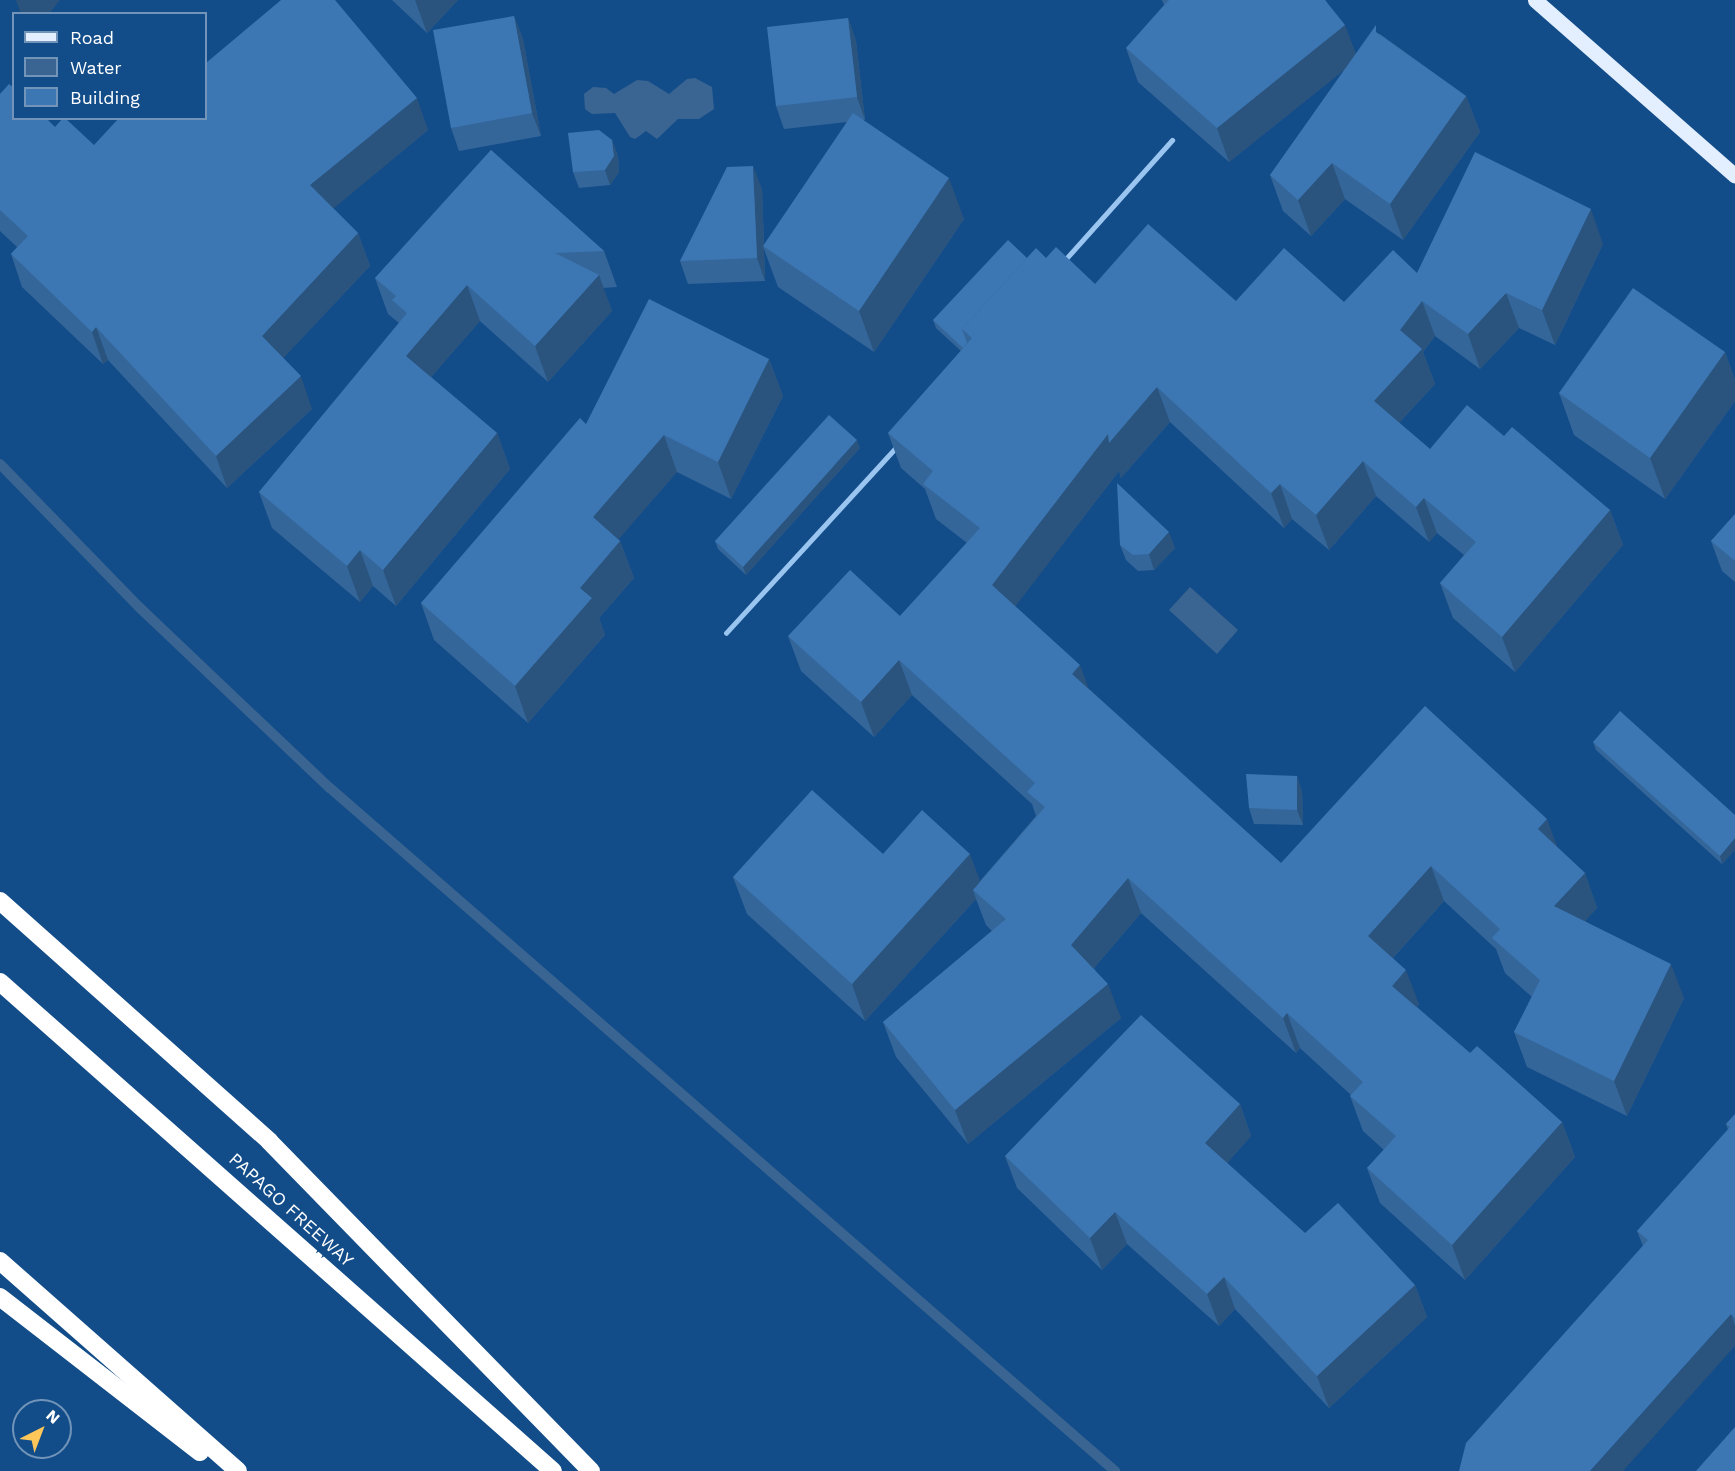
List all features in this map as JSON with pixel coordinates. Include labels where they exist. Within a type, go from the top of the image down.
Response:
[{"type":"highway","points":[[0,901],[269,1141],[591,1471]]},
{"type":"highway","name":"PAPAGO FREEWAY","points":[[0,982],[553,1471]]},
{"type":"highway","points":[[0,1261],[238,1471]]},
{"type":"highway","points":[[0,1297],[224,1471]]},
{"type":"main road","points":[[1535,0],[1735,176]]},
{"type":"lane","points":[[1060,264],[1172,140]]},
{"type":"lane","points":[[726,633],[900,442]]},
{"type":"water","points":[[695,78],[712,87],[714,109],[699,119],[678,119],[657,139],[646,131],[635,139],[630,137],[615,113],[592,114],[585,109],[584,94],[593,87],[606,88],[614,94],[637,80],[648,81],[669,94],[687,79]]},
{"type":"water","points":[[1190,587],[1238,630],[1217,654],[1169,610]]},
{"type":"building","points":[[281,0],[335,0],[417,98],[310,185],[358,233],[262,336],[301,376],[216,456],[96,327],[92,332],[11,254],[28,236],[0,210],[0,94],[9,84],[12,86],[12,120],[48,120],[55,127],[61,120],[67,120],[94,145],[117,120],[207,120],[207,62]]},
{"type":"building","points":[[1169,0],[1325,0],[1345,25],[1217,128],[1126,48]]},
{"type":"building","points":[[514,16],[532,113],[451,128],[433,30]]},
{"type":"building","points":[[848,18],[857,97],[776,106],[767,27]]},
{"type":"building","points":[[1376,25],[1376,32],[1466,96],[1390,204],[1332,163],[1298,200],[1270,175]]},
{"type":"building","points":[[853,113],[949,178],[859,311],[763,246]]},
{"type":"building","points":[[599,130],[612,140],[614,156],[605,170],[573,172],[568,133]]},
{"type":"building","points":[[491,150],[604,251],[555,253],[599,275],[535,346],[467,285],[406,356],[497,433],[383,570],[360,550],[347,566],[259,492],[407,313],[392,300],[396,296],[375,278]]},
{"type":"building","points":[[1475,152],[1591,209],[1542,310],[1506,293],[1468,334],[1422,301],[1400,330],[1422,349],[1374,401],[1430,449],[1467,405],[1504,436],[1512,427],[1610,510],[1502,637],[1440,583],[1476,542],[1424,498],[1416,507],[1363,461],[1316,515],[1280,484],[1271,493],[1157,387],[1109,443],[1108,434],[992,585],[1080,665],[1072,674],[1281,863],[1425,706],[1547,819],[1538,829],[1585,873],[1554,906],[1671,964],[1614,1081],[1514,1032],[1540,980],[1492,938],[1500,929],[1431,866],[1368,936],[1406,970],[1392,986],[1470,1053],[1477,1046],[1562,1122],[1452,1245],[1367,1168],[1396,1136],[1350,1096],[1363,1082],[1287,1013],[1283,1018],[1128,878],[1071,945],[1108,984],[955,1110],[883,1022],[1006,919],[973,890],[1045,807],[1027,792],[1035,783],[899,660],[861,702],[788,636],[850,570],[900,616],[980,528],[923,484],[933,471],[888,433],[972,338],[962,329],[1036,248],[1046,258],[1056,247],[1095,284],[1148,224],[1236,301],[1284,248],[1344,302],[1393,250],[1417,273]]},
{"type":"building","points":[[753,166],[757,258],[680,261],[727,167]]},
{"type":"building","points":[[1008,240],[1027,258],[962,329],[967,343],[963,348],[933,320]]},
{"type":"building","points":[[1633,288],[1725,352],[1650,458],[1559,393]]},
{"type":"building","points":[[649,299],[769,359],[718,462],[664,435],[593,517],[620,541],[580,588],[592,598],[515,686],[421,603],[580,418],[586,424]]},
{"type":"building","points":[[829,415],[857,440],[743,567],[715,541]]},
{"type":"building","points":[[1117,483],[1169,532],[1149,554],[1133,555],[1120,545]]},
{"type":"building","points":[[1735,514],[1735,561],[1711,541]]},
{"type":"building","points":[[1620,711],[1735,815],[1735,838],[1720,856],[1593,742]]},
{"type":"building","points":[[1246,774],[1297,776],[1297,810],[1249,808]]},
{"type":"building","points":[[812,790],[883,854],[922,810],[970,854],[852,984],[733,877]]},
{"type":"building","points":[[1141,1015],[1240,1104],[1205,1143],[1305,1233],[1338,1203],[1415,1285],[1317,1376],[1224,1277],[1207,1294],[1115,1212],[1090,1238],[1005,1156]]},
{"type":"building","points":[[1735,1114],[1735,1318],[1731,1314],[1590,1471],[1459,1471],[1466,1443],[1648,1240],[1637,1231],[1730,1127],[1726,1124]]},
{"type":"building","points":[[1735,1427],[1735,1471],[1696,1471]]},
{"type":"waterway","points":[[0,464],[139,607],[330,788],[1115,1471]]}]
